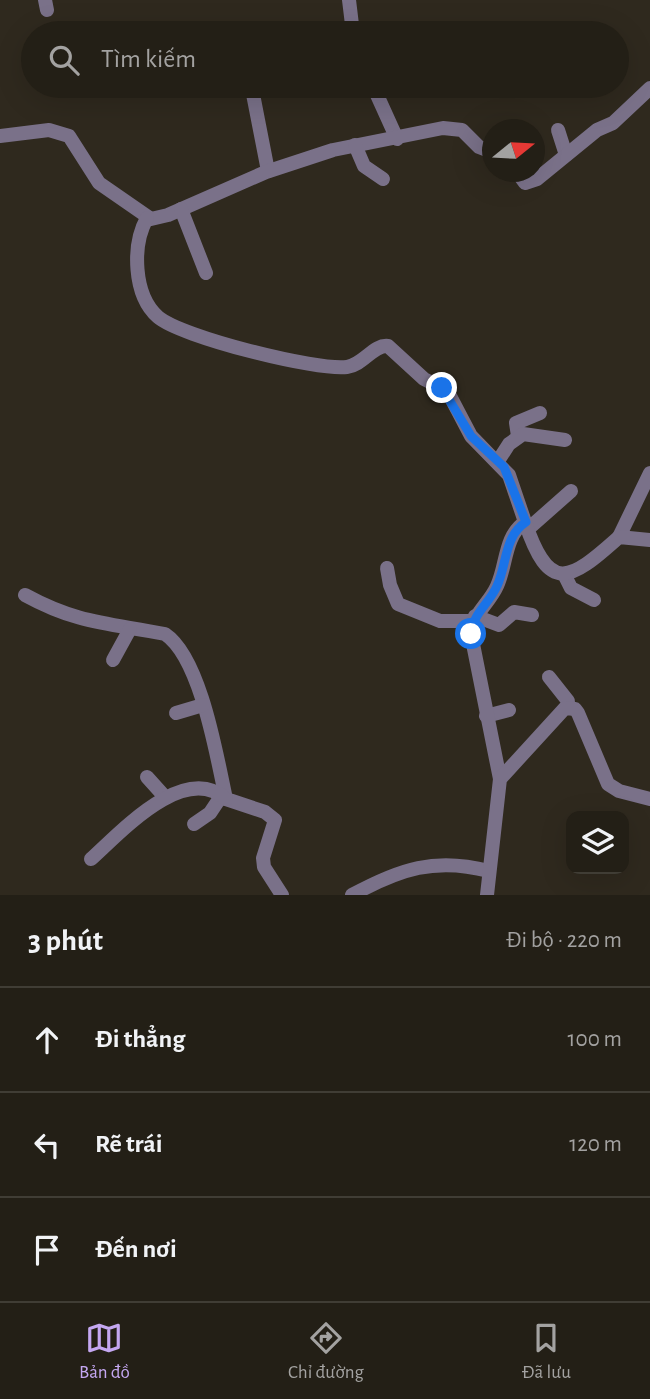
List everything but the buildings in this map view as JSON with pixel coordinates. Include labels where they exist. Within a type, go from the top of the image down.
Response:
[{"type":"street","points":[[349,0],[352,21]]},
{"type":"street","points":[[545,171],[597,130],[613,123],[650,88]]},
{"type":"street","points":[[254,98],[268,171]]},
{"type":"street","points":[[378,98],[397,139]]},
{"type":"street","points":[[0,136],[49,130],[65,134],[74,140],[99,183],[147,218],[156,218],[181,209],[268,171],[355,145],[450,127],[468,132],[482,148]]},
{"type":"street","points":[[558,130],[566,155]]},
{"type":"street","points":[[355,145],[364,166],[383,179]]},
{"type":"street","points":[[181,209],[206,273]]},
{"type":"street","points":[[147,218],[138,245],[138,281],[159,317],[210,339],[294,363],[326,368],[350,367],[365,361],[377,348],[388,346],[424,379],[442,388],[471,436],[509,475],[546,569],[564,574],[604,551],[619,537],[650,473]]},
{"type":"street","points":[[518,436],[516,423],[540,413]]},
{"type":"street","points":[[498,461],[518,436],[528,434],[565,440]]},
{"type":"street","points":[[487,895],[500,779],[471,634],[474,619],[497,589],[509,545],[527,525],[571,492]]},
{"type":"street","points":[[619,537],[650,540]]},
{"type":"street","points":[[387,568],[398,604],[440,621],[474,619],[499,625],[514,612],[532,615]]},
{"type":"street","points":[[564,574],[571,588],[594,600]]},
{"type":"street","points":[[24,595],[66,615],[165,634],[173,639],[183,653],[203,705],[217,749],[224,797],[210,813],[194,824]]},
{"type":"street","points":[[113,660],[130,629]]},
{"type":"street","points":[[550,677],[578,713],[608,784],[619,791],[650,799]]},
{"type":"street","points":[[500,779],[569,701]]},
{"type":"street","points":[[176,713],[203,705]]},
{"type":"street","points":[[486,716],[509,710]]},
{"type":"street","points":[[147,777],[165,797]]},
{"type":"street","points":[[91,859],[165,797],[182,789],[224,797],[265,812],[275,820],[263,858],[264,867],[282,895]]},
{"type":"street","points":[[352,895],[381,879],[422,866],[458,863],[489,871]]},
{"type":"route","points":[[442,388],[450,396],[471,436],[504,467],[519,498],[526,522],[518,528],[509,545],[497,589],[475,616],[471,634]]}]
